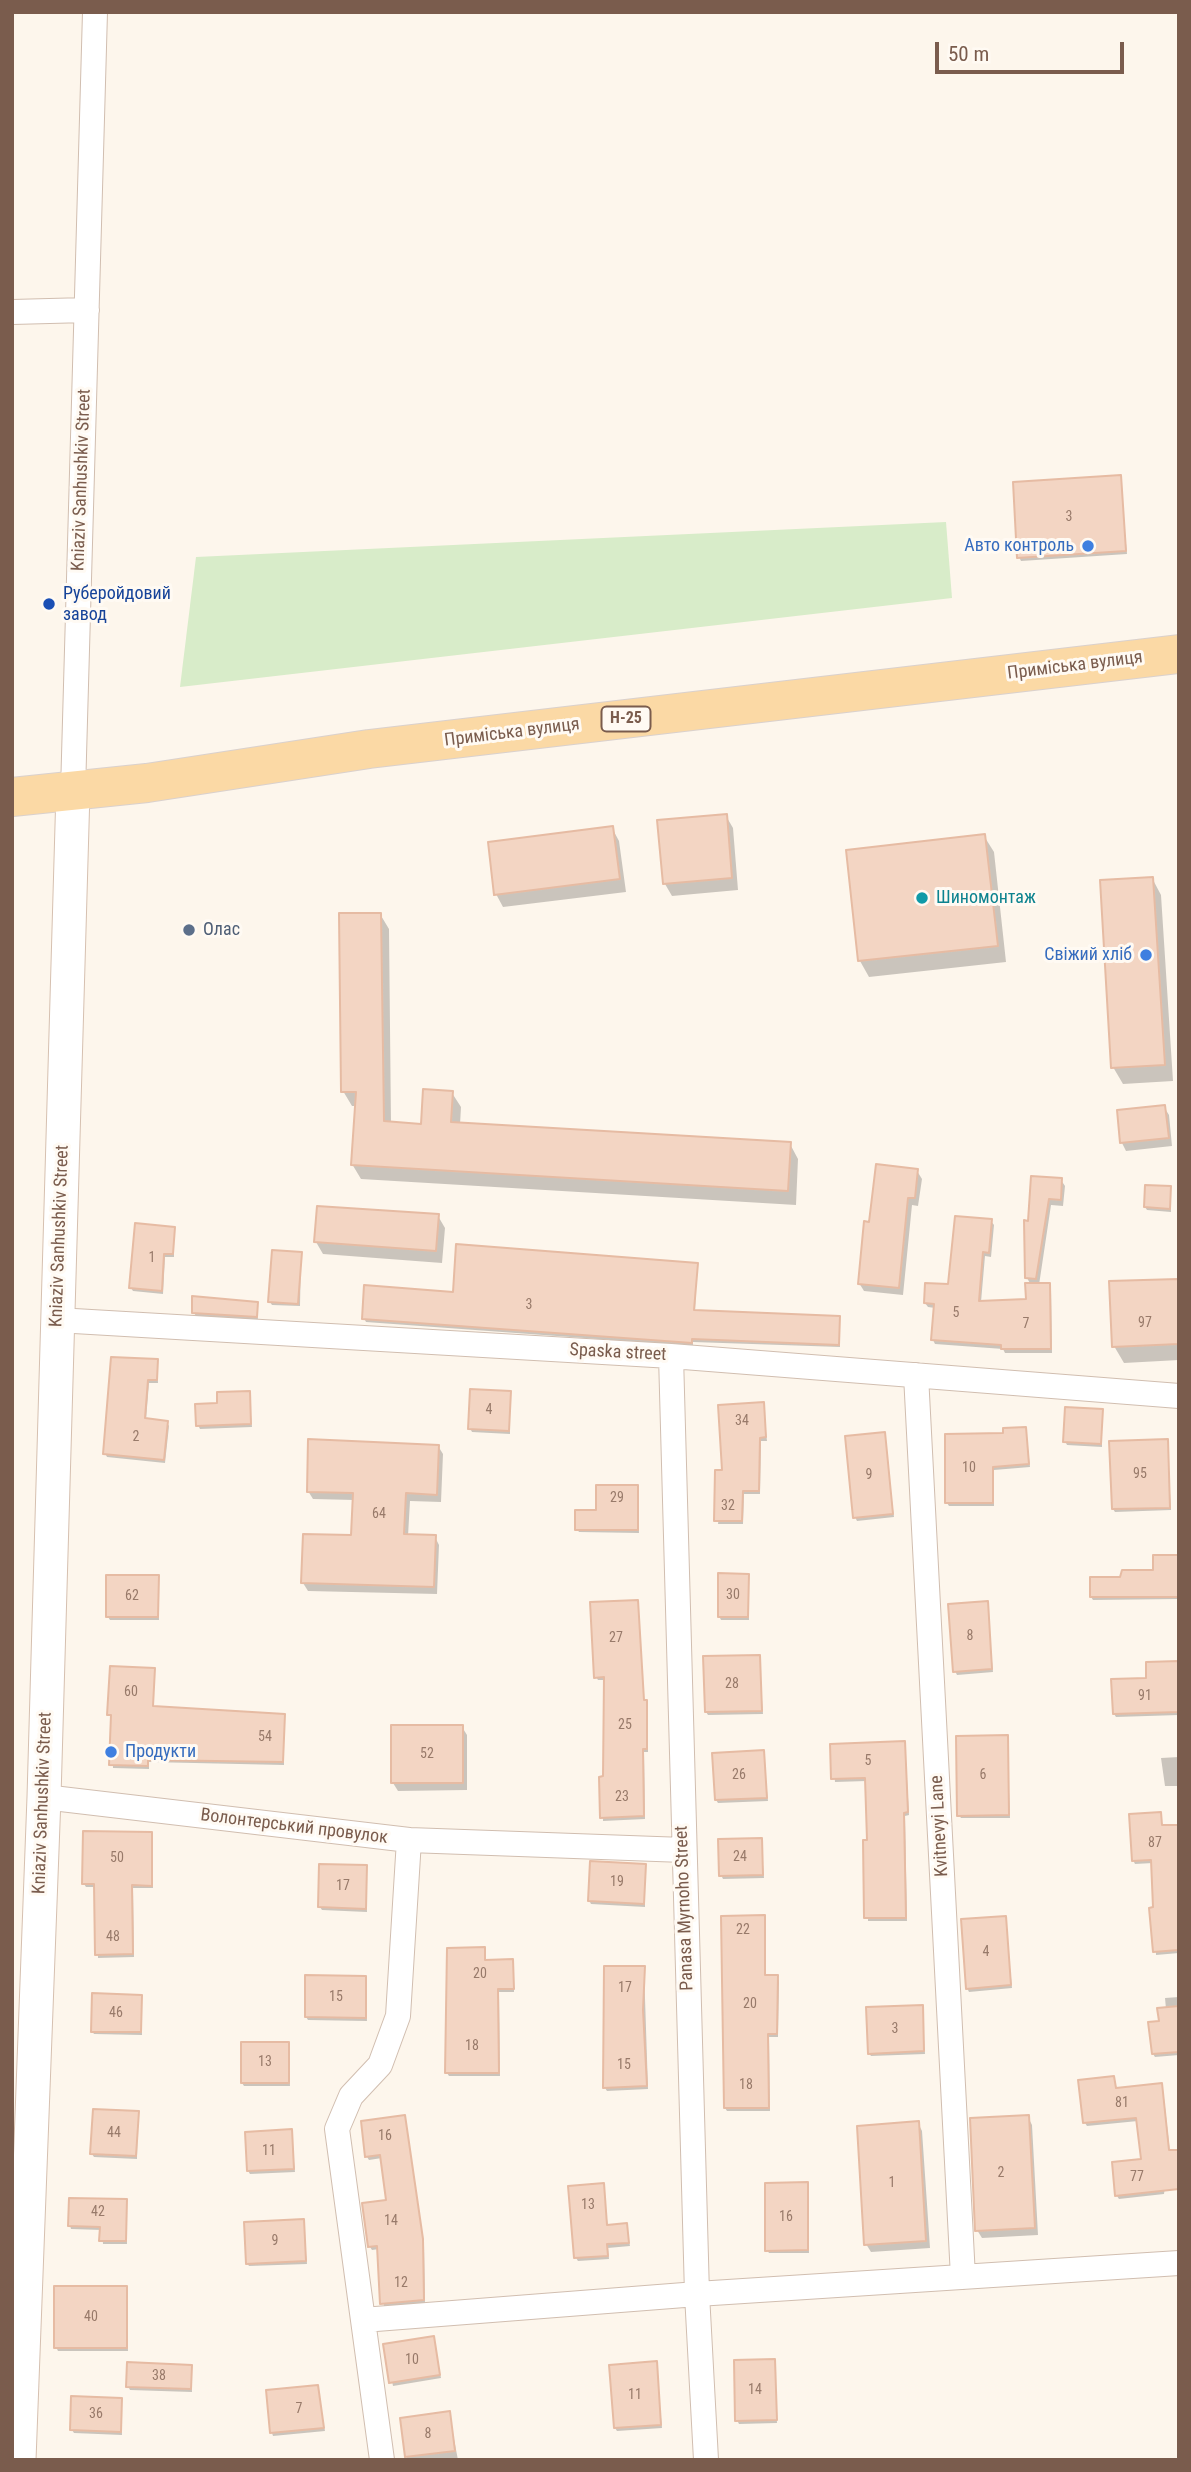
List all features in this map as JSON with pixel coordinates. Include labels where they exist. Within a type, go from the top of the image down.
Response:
[{"type":"main road","name":"Приміська вулиця","points":[[12,797],[147,783],[369,750],[1179,654]]},
{"type":"main road","name":"Kniaziv Sanhushkiv Street","points":[[19,2460],[44,1797],[74,791]]},
{"type":"street","name":"Kniaziv Sanhushkiv Street","points":[[74,791],[95,12]]},
{"type":"street","points":[[12,312],[87,310]]},
{"type":"street","name":"Spaska street","points":[[57,1320],[671,1356],[1179,1396]]},
{"type":"street","name":"Panasa Myrnoho Street","points":[[671,1356],[697,2294],[706,2460]]},
{"type":"street","name":"Kvitnevyi Lane","points":[[916,1376],[963,2277]]},
{"type":"street","name":"Волонтерський провулок","points":[[44,1797],[409,1840],[398,2016],[380,2065],[351,2096],[337,2129],[382,2460]]},
{"type":"street","points":[[409,1840],[684,1850]]},
{"type":"street","points":[[363,2320],[697,2294],[1179,2263]]},
{"type":"green space","points":[[946,522],[952,598],[180,687],[196,557]]},
{"type":"building","points":[[1121,475],[1126,551],[1017,558],[1013,482]]},
{"type":"building","points":[[727,814],[732,878],[663,884],[657,820]]},
{"type":"building","points":[[613,826],[620,879],[494,895],[488,842]]},
{"type":"building","name":"Шиномонтаж","points":[[985,834],[998,946],[858,961],[846,850]]},
{"type":"building","points":[[1153,877],[1165,1065],[1111,1068],[1100,880]]},
{"type":"building","points":[[339,913],[381,913],[384,1121],[421,1124],[423,1089],[453,1091],[451,1122],[791,1142],[788,1191],[351,1165],[356,1092],[341,1092]]},
{"type":"building","points":[[1165,1105],[1169,1138],[1120,1143],[1117,1110]]},
{"type":"building","points":[[876,1164],[918,1169],[915,1198],[908,1198],[899,1288],[858,1284],[864,1221],[869,1222]]},
{"type":"building","points":[[1031,1176],[1062,1178],[1061,1200],[1049,1199],[1036,1279],[1025,1278],[1024,1220],[1028,1221]]},
{"type":"building","points":[[1145,1185],[1171,1186],[1170,1209],[1144,1207]]},
{"type":"building","points":[[317,1206],[439,1214],[436,1251],[314,1242]]},
{"type":"building","points":[[955,1216],[992,1219],[989,1253],[983,1252],[979,1301],[1026,1299],[1025,1283],[1050,1283],[1051,1349],[1001,1349],[1001,1345],[931,1340],[934,1304],[924,1303],[925,1283],[948,1284]]},
{"type":"building","points":[[135,1223],[175,1227],[173,1254],[164,1254],[162,1291],[129,1288]]},
{"type":"building","points":[[456,1244],[698,1263],[694,1310],[840,1316],[839,1345],[692,1339],[692,1343],[362,1319],[364,1285],[453,1292]]},
{"type":"building","points":[[272,1250],[302,1252],[298,1304],[268,1302]]},
{"type":"building","points":[[1178,1279],[1179,1344],[1112,1347],[1109,1281]]},
{"type":"building","points":[[192,1296],[258,1302],[257,1317],[192,1313]]},
{"type":"building","points":[[111,1357],[158,1359],[157,1380],[148,1380],[145,1418],[168,1421],[164,1460],[103,1454]]},
{"type":"building","points":[[470,1389],[511,1391],[509,1431],[468,1429]]},
{"type":"building","points":[[250,1391],[251,1424],[196,1426],[195,1404],[217,1403],[217,1392]]},
{"type":"building","points":[[764,1402],[766,1437],[760,1438],[759,1491],[743,1491],[742,1521],[714,1521],[715,1470],[722,1470],[718,1405]]},
{"type":"building","points":[[1065,1407],[1103,1409],[1101,1444],[1063,1442]]},
{"type":"building","points":[[1026,1427],[1029,1464],[993,1467],[993,1503],[945,1503],[945,1434],[1003,1433],[1003,1428]]},
{"type":"building","points":[[885,1432],[893,1514],[853,1518],[845,1436]]},
{"type":"building","points":[[308,1439],[439,1445],[437,1495],[406,1493],[404,1534],[436,1535],[434,1587],[301,1583],[303,1534],[351,1535],[353,1493],[307,1492]]},
{"type":"building","points":[[1168,1439],[1170,1508],[1112,1509],[1109,1441]]},
{"type":"building","points":[[596,1485],[638,1485],[638,1530],[575,1530],[575,1510],[596,1510]]},
{"type":"building","points":[[1153,1555],[1179,1555],[1179,1597],[1090,1597],[1090,1577],[1120,1577],[1122,1570],[1153,1570]]},
{"type":"building","points":[[718,1573],[749,1574],[748,1617],[718,1617]]},
{"type":"building","points":[[106,1575],[159,1575],[158,1617],[106,1617]]},
{"type":"building","points":[[638,1600],[644,1700],[647,1700],[647,1749],[643,1749],[644,1816],[600,1818],[599,1777],[603,1776],[604,1677],[594,1678],[590,1602]]},
{"type":"building","points":[[988,1601],[992,1669],[953,1672],[948,1604]]},
{"type":"building","points":[[760,1655],[762,1711],[705,1712],[703,1656]]},
{"type":"building","points":[[1179,1661],[1179,1712],[1113,1714],[1111,1679],[1146,1678],[1146,1662]]},
{"type":"building","points":[[110,1666],[155,1668],[153,1706],[285,1714],[283,1762],[148,1760],[148,1766],[109,1765],[111,1715],[107,1715]]},
{"type":"building","points":[[391,1725],[463,1725],[463,1783],[391,1783]]},
{"type":"building","points":[[1008,1735],[1009,1815],[957,1816],[956,1736]]},
{"type":"building","points":[[905,1741],[908,1812],[904,1813],[906,1918],[864,1918],[863,1840],[867,1840],[865,1778],[831,1779],[830,1744]]},
{"type":"building","points":[[764,1750],[767,1798],[715,1800],[712,1753]]},
{"type":"building","points":[[1161,1812],[1162,1825],[1179,1825],[1179,1950],[1153,1952],[1149,1908],[1153,1907],[1151,1860],[1132,1861],[1129,1814]]},
{"type":"building","points":[[83,1831],[152,1832],[152,1886],[132,1885],[133,1954],[95,1955],[94,1884],[82,1884]]},
{"type":"building","points":[[762,1838],[763,1875],[719,1876],[718,1839]]},
{"type":"building","points":[[590,1861],[646,1864],[644,1904],[588,1901]]},
{"type":"building","points":[[319,1864],[367,1865],[366,1909],[318,1907]]},
{"type":"building","points":[[765,1915],[765,1975],[778,1975],[777,2034],[768,2034],[769,2108],[724,2108],[721,1916]]},
{"type":"building","points":[[1006,1916],[1011,1985],[966,1989],[961,1919]]},
{"type":"building","points":[[485,1947],[485,1960],[513,1959],[514,1989],[498,1989],[499,2073],[445,2073],[447,1948]]},
{"type":"building","points":[[604,1966],[645,1966],[643,2010],[647,2086],[603,2088]]},
{"type":"building","points":[[305,1975],[366,1976],[366,2018],[305,2017]]},
{"type":"building","points":[[92,1993],[142,1995],[141,2032],[91,2032]]},
{"type":"building","points":[[923,2005],[924,2051],[868,2054],[866,2007]]},
{"type":"building","points":[[1179,2006],[1179,2052],[1152,2054],[1148,2022],[1159,2021],[1157,2008]]},
{"type":"building","points":[[241,2042],[289,2042],[289,2083],[241,2083]]},
{"type":"building","points":[[1114,2076],[1116,2088],[1162,2083],[1169,2150],[1179,2150],[1179,2189],[1115,2196],[1112,2162],[1141,2159],[1136,2118],[1083,2123],[1078,2080]]},
{"type":"building","points":[[93,2109],[139,2111],[136,2156],[90,2154]]},
{"type":"building","points":[[405,2115],[423,2239],[424,2300],[380,2304],[377,2246],[368,2247],[362,2203],[386,2200],[380,2155],[365,2157],[361,2121]]},
{"type":"building","points":[[1029,2115],[1035,2228],[975,2231],[970,2118]]},
{"type":"building","points":[[919,2121],[926,2241],[864,2245],[857,2126]]},
{"type":"building","points":[[292,2129],[294,2169],[247,2171],[245,2132]]},
{"type":"building","points":[[808,2182],[808,2250],[765,2251],[765,2183]]},
{"type":"building","points":[[604,2183],[607,2225],[627,2223],[629,2243],[607,2244],[608,2256],[574,2258],[568,2186]]},
{"type":"building","points":[[69,2198],[127,2199],[126,2241],[99,2241],[100,2227],[68,2226]]},
{"type":"building","points":[[304,2219],[306,2261],[246,2264],[244,2222]]},
{"type":"building","points":[[54,2286],[127,2286],[127,2348],[54,2348]]},
{"type":"building","points":[[434,2336],[440,2375],[389,2383],[383,2344]]},
{"type":"building","points":[[775,2359],[777,2420],[735,2421],[734,2360]]},
{"type":"building","points":[[657,2361],[661,2425],[614,2428],[609,2365]]},
{"type":"building","points":[[127,2362],[192,2365],[191,2389],[126,2387]]},
{"type":"building","points":[[318,2385],[324,2428],[270,2433],[266,2390]]},
{"type":"building","points":[[71,2396],[122,2398],[121,2432],[70,2430]]},
{"type":"building","points":[[450,2411],[455,2451],[405,2457],[400,2418]]},
{"type":"place","name":"Авто контроль","points":[[1088,546]]},
{"type":"place","name":"Руберойдовий завод","points":[[49,604]]},
{"type":"place","name":"Шиномонтаж","points":[[922,898]]},
{"type":"place","name":"Олас","points":[[189,930]]},
{"type":"place","name":"Свіжий хліб","points":[[1146,955]]},
{"type":"place","name":"Продукти","points":[[111,1752]]}]
